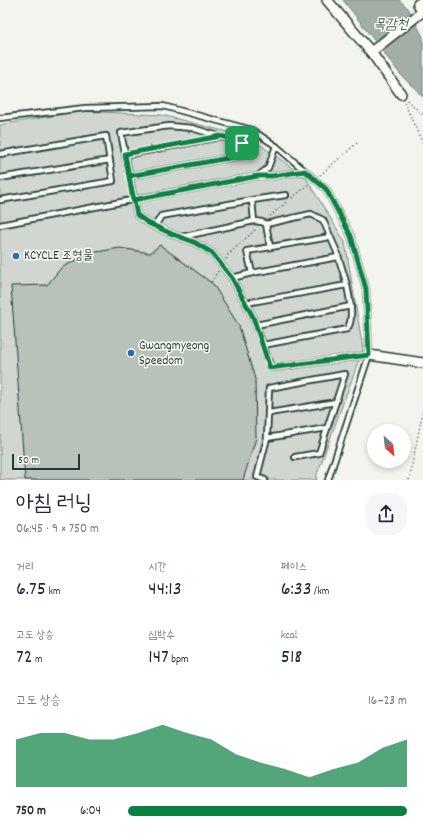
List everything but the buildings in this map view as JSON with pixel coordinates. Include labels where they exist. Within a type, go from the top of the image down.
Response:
[{"type":"street","points":[[327,0],[371,52],[401,94]]},
{"type":"street","points":[[371,52],[419,4]]},
{"type":"street","points":[[369,355],[423,364]]},
{"type":"lane","points":[[0,118],[85,108],[163,106],[252,130],[276,146],[326,189],[351,236],[366,289],[369,355],[328,480]]},
{"type":"lane","points":[[129,176],[245,155],[242,143],[192,128],[169,126],[121,133],[133,200],[137,215],[148,223],[194,242],[212,253],[232,278],[246,303],[256,325],[270,368],[369,355]]},
{"type":"lane","points":[[0,154],[106,136],[113,180],[0,200]]},
{"type":"lane","points":[[125,154],[221,136]]},
{"type":"lane","points":[[258,176],[268,168],[276,146]]},
{"type":"lane","points":[[0,178],[110,160]]},
{"type":"lane","points":[[0,225],[258,176],[272,176],[305,171]]},
{"type":"lane","points":[[155,226],[161,216],[286,195]]},
{"type":"lane","points":[[252,200],[254,221]]},
{"type":"lane","points":[[181,237],[254,221],[264,223],[311,214],[323,220],[338,257],[347,285],[351,306],[350,324],[347,329],[262,345]]},
{"type":"lane","points":[[264,223],[270,247]]},
{"type":"lane","points":[[252,273],[247,251],[330,237]]},
{"type":"lane","points":[[232,278],[338,257]]},
{"type":"lane","points":[[246,303],[347,285]]},
{"type":"lane","points":[[256,325],[351,306]]},
{"type":"lane","points":[[265,480],[257,478],[267,438],[269,388],[346,374],[319,453],[295,457]]},
{"type":"lane","points":[[268,413],[336,402]]},
{"type":"lane","points":[[267,438],[327,428]]},
{"type":"path","points":[[401,94],[423,114]]},
{"type":"path","points":[[401,94],[423,144]]},
{"type":"path","points":[[225,260],[228,255],[264,223],[357,143]]},
{"type":"path","points":[[211,282],[218,271]]},
{"type":"path","points":[[409,480],[423,410]]},
{"type":"shaded area","points":[[80,111],[162,115],[251,138],[306,178],[345,242],[363,349],[316,477],[317,480],[0,480],[0,125]]},
{"type":"water","name":"목감천","points":[[343,0],[399,0],[408,8],[423,37],[423,97],[400,74]]},
{"type":"place","name":"KCYCLE 조형물","points":[[16,256]]},
{"type":"place","name":"Gwangmyeong Speedom","points":[[131,353]]},
{"type":"route","points":[[242,143],[221,136],[125,154],[133,200],[258,176],[272,176],[305,171],[326,189],[351,236],[366,289],[369,355],[270,368],[253,317],[232,278],[212,253],[194,242],[148,223],[137,215],[133,200],[129,176],[245,155],[242,143]]}]
